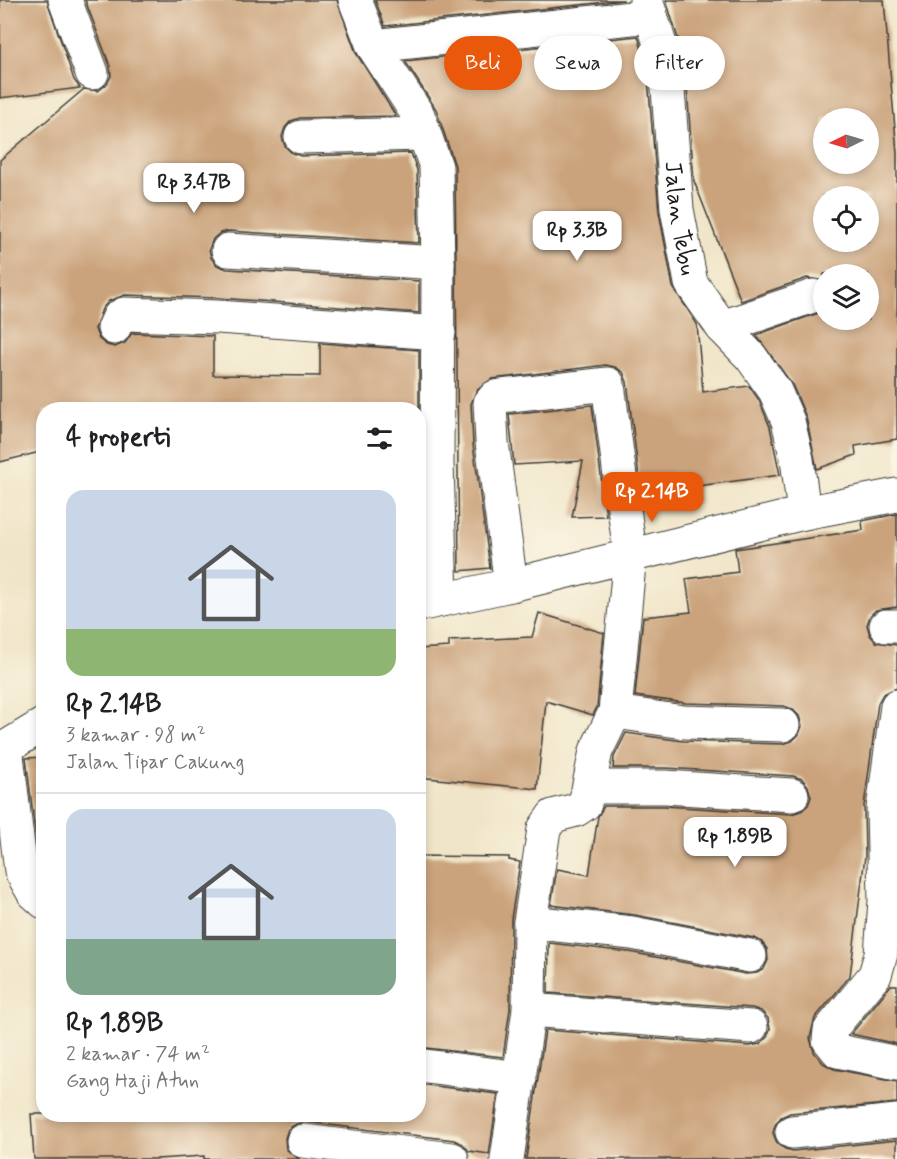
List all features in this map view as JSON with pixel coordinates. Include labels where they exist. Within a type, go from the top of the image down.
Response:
[{"type":"street","points":[[65,0],[92,73]]},
{"type":"street","points":[[355,0],[373,46],[418,115],[436,167],[439,333],[437,463],[430,602],[511,585],[804,513],[897,495]]},
{"type":"street","points":[[373,46],[648,8]]},
{"type":"street","name":"Jalan Tebu","points":[[648,8],[666,63],[676,166],[677,209],[691,283],[722,327],[751,357],[775,392],[788,421],[797,459],[804,513]]},
{"type":"street","points":[[301,137],[424,134]]},
{"type":"street","points":[[228,250],[438,263]]},
{"type":"street","points":[[722,327],[813,296]]},
{"type":"street","points":[[114,328],[118,317],[124,314],[218,317],[439,333]]},
{"type":"street","points":[[507,1159],[529,1010],[530,922],[544,829],[548,820],[576,810],[585,804],[596,751],[615,712],[630,554],[608,384],[495,397],[489,409],[511,585]]},
{"type":"street","points":[[897,706],[883,809],[885,901],[881,954],[875,975],[830,1030],[830,1040],[838,1051],[854,1057],[897,1063]]},
{"type":"street","points":[[615,712],[684,722],[783,725]]},
{"type":"street","points":[[36,729],[3,749],[21,871],[36,895]]},
{"type":"street","points":[[590,787],[665,787],[792,795]]},
{"type":"street","points":[[530,922],[632,933],[750,956]]},
{"type":"street","points":[[529,1010],[751,1027]]},
{"type":"street","points":[[426,1066],[520,1078]]},
{"type":"street","points":[[792,1132],[897,1121]]},
{"type":"street","points":[[303,1138],[452,1159]]},
{"type":"building","points":[[0,0],[47,0],[74,80],[80,88],[0,98]]},
{"type":"building","points":[[85,0],[337,0],[356,53],[396,116],[300,118],[291,121],[285,128],[282,137],[285,146],[292,153],[301,156],[411,153],[417,170],[419,243],[229,231],[220,233],[213,239],[209,249],[211,258],[217,265],[227,269],[419,281],[419,313],[219,298],[125,295],[109,301],[102,309],[95,329],[99,339],[115,347],[125,343],[132,333],[213,336],[213,375],[320,376],[320,343],[419,350],[419,402],[36,402],[36,453],[0,462],[0,160],[84,89],[98,91],[107,84],[111,76],[110,66]]},
{"type":"building","points":[[375,0],[624,0],[385,26]]},
{"type":"building","points":[[666,0],[884,0],[897,153],[897,439],[855,446],[856,455],[817,469],[806,417],[792,384],[756,335],[813,315],[813,330],[879,330],[879,264],[813,264],[813,279],[807,278],[741,301],[694,181],[687,90],[725,90],[725,36],[677,36]]},
{"type":"building","points":[[634,36],[634,90],[649,90],[659,212],[673,287],[697,324],[703,392],[749,386],[759,400],[770,427],[780,475],[698,486],[699,503],[643,509],[627,382],[623,372],[606,365],[492,379],[476,391],[471,404],[473,444],[490,568],[459,571],[455,166],[436,109],[405,61],[444,57],[444,90],[522,90],[522,48],[534,47],[534,90],[622,90],[622,38]]},
{"type":"building","points":[[592,405],[606,516],[572,517],[583,461],[514,465],[509,414]]},
{"type":"building","points":[[897,514],[897,607],[876,610],[870,616],[867,625],[870,635],[876,642],[897,645],[897,688],[883,694],[878,703],[864,806],[865,856],[850,976],[815,1018],[810,1038],[814,1052],[823,1063],[834,1069],[897,1081],[897,1103],[790,1113],[781,1117],[773,1133],[777,1143],[793,1151],[897,1140],[897,1159],[526,1159],[545,1030],[750,1046],[760,1044],[767,1037],[770,1029],[768,1018],[761,1011],[752,1008],[548,993],[549,943],[629,952],[746,974],[757,973],[764,969],[768,960],[767,949],[762,942],[754,938],[635,915],[551,905],[557,869],[589,875],[598,816],[604,806],[664,806],[791,814],[801,811],[808,805],[811,797],[808,786],[802,779],[793,776],[666,768],[613,768],[614,757],[626,733],[683,741],[782,744],[792,741],[799,734],[802,726],[799,716],[792,709],[784,706],[686,703],[635,696],[643,617],[691,612],[686,579],[738,572],[735,549],[863,530],[862,521]]},
{"type":"building","points":[[539,613],[604,633],[597,707],[593,715],[546,701],[537,789],[426,778],[426,648],[449,647],[449,641],[532,637]]},
{"type":"building","points":[[36,757],[36,839],[26,758]]},
{"type":"building","points":[[426,856],[509,857],[509,860],[520,862],[511,919],[510,1009],[503,1057],[426,1048]]},
{"type":"building","points":[[891,985],[897,985],[897,1044],[851,1034]]},
{"type":"building","points":[[426,1085],[498,1094],[489,1154],[469,1151],[463,1144],[454,1140],[305,1122],[426,1122]]},
{"type":"building","points":[[31,1114],[36,1114],[36,1122],[305,1122],[288,1129],[285,1138],[286,1149],[299,1159],[204,1159],[204,1156],[156,1159],[34,1159]]}]
